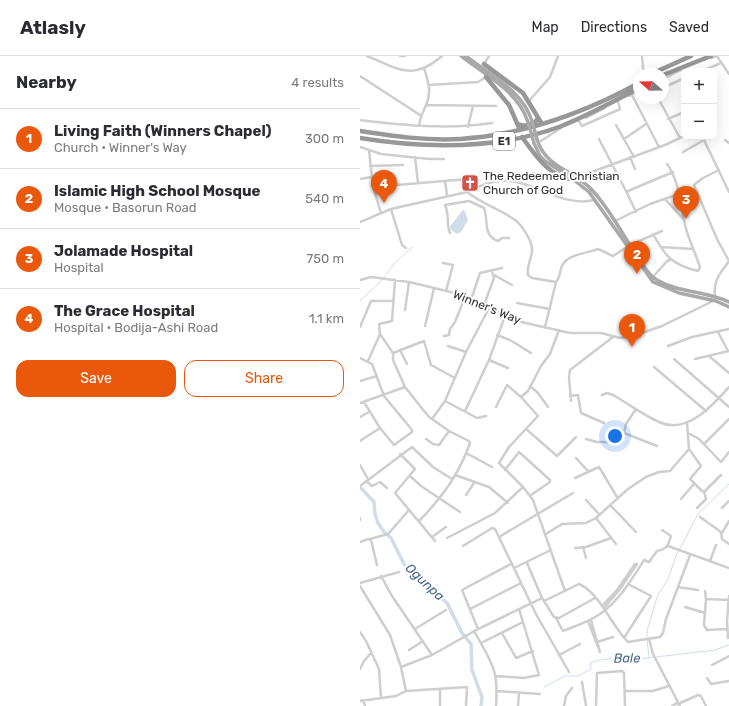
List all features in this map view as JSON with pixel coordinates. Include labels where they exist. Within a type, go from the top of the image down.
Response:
[{"type":"highway","points":[[664,68],[691,56]]},
{"type":"highway","points":[[669,73],[711,56]]},
{"type":"highway","points":[[482,66],[515,86],[529,101],[542,124]]},
{"type":"highway","points":[[486,76],[509,105],[520,130]]},
{"type":"highway","name":"E1","points":[[360,131],[402,137],[441,140],[486,136],[520,130],[542,124],[577,112],[633,86]]},
{"type":"highway","name":"E1","points":[[360,138],[406,145],[449,146],[486,143],[522,137],[559,127],[633,91]]},
{"type":"highway","points":[[518,124],[526,125],[535,122],[538,118]]},
{"type":"highway","points":[[522,137],[544,166],[557,175],[576,178]]},
{"type":"main road","points":[[461,56],[516,98],[525,110],[539,147],[548,159],[592,190],[653,282],[693,296],[714,298],[729,307]]},
{"type":"main road","points":[[466,56],[482,66],[517,95],[528,110],[534,143],[540,156],[545,161],[576,178],[595,199],[629,246]]},
{"type":"main road","points":[[645,270],[653,277],[680,289],[729,302]]},
{"type":"street","points":[[367,56],[404,72],[424,68],[442,56]]},
{"type":"street","points":[[400,56],[405,56]]},
{"type":"street","points":[[529,101],[550,77],[558,56]]},
{"type":"street","points":[[642,56],[643,68]]},
{"type":"street","points":[[669,76],[717,56],[729,74]]},
{"type":"street","points":[[482,66],[487,57]]},
{"type":"street","points":[[710,68],[721,64]]},
{"type":"street","points":[[419,126],[420,115],[426,105],[429,86],[424,68]]},
{"type":"street","points":[[360,76],[420,115]]},
{"type":"street","points":[[429,86],[478,82],[486,76]]},
{"type":"street","points":[[669,85],[681,79]]},
{"type":"street","points":[[541,141],[560,129],[632,94],[659,147]]},
{"type":"street","points":[[579,121],[582,126],[620,109],[618,102]]},
{"type":"street","points":[[576,178],[612,163],[634,157],[680,138],[661,104]]},
{"type":"street","points":[[426,105],[496,106]]},
{"type":"street","points":[[468,127],[473,106]]},
{"type":"street","points":[[668,119],[681,113]]},
{"type":"street","points":[[360,120],[440,128],[468,127],[492,123]]},
{"type":"street","points":[[624,139],[646,124]]},
{"type":"street","points":[[616,125],[634,157]]},
{"type":"street","points":[[599,139],[636,212]]},
{"type":"street","points":[[683,152],[703,139],[729,192]]},
{"type":"street","points":[[724,140],[729,143]]},
{"type":"street","points":[[360,147],[381,154],[444,159]]},
{"type":"street","points":[[368,149],[373,187],[381,213]]},
{"type":"street","points":[[415,157],[418,183]]},
{"type":"street","points":[[630,157],[635,169]]},
{"type":"street","points":[[370,166],[403,164]]},
{"type":"street","points":[[653,234],[660,247],[670,260],[698,271],[700,267],[692,249],[673,172],[667,164]]},
{"type":"street","points":[[714,298],[714,285],[717,277],[729,261],[717,240],[694,187],[697,182],[719,170]]},
{"type":"street","points":[[627,193],[673,172]]},
{"type":"street","points":[[360,180],[371,177]]},
{"type":"street","points":[[373,187],[468,179]]},
{"type":"street","points":[[445,181],[447,195]]},
{"type":"street","points":[[360,222],[391,209],[447,195],[467,192],[486,184],[507,181],[575,202],[595,199]]},
{"type":"street","points":[[467,192],[480,202],[517,221],[531,244],[533,251],[529,263],[528,275],[532,278],[556,282]]},
{"type":"street","points":[[614,222],[664,199],[679,194]]},
{"type":"street","points":[[664,199],[684,220]]},
{"type":"street","points":[[450,233],[448,228],[448,212],[445,204],[469,201],[484,208],[486,230],[492,239],[498,241],[502,238],[509,238]]},
{"type":"street","points":[[391,209],[402,245],[406,248]]},
{"type":"street","points":[[545,327],[556,282],[563,264],[569,258],[598,249],[613,256],[629,246],[662,231]]},
{"type":"street","points":[[660,247],[692,249]]},
{"type":"street","points":[[653,277],[667,261],[670,260]]},
{"type":"street","points":[[443,263],[453,265],[446,291]]},
{"type":"street","points":[[471,300],[480,273],[502,268]]},
{"type":"street","points":[[492,271],[494,275],[512,285]]},
{"type":"street","points":[[484,306],[494,275]]},
{"type":"street","name":"Winner's Way","points":[[360,280],[371,277],[409,282],[465,297],[517,321],[570,333],[601,333],[627,338],[653,329],[714,298]]},
{"type":"street","points":[[368,361],[380,334],[380,323],[392,321],[395,280]]},
{"type":"street","points":[[405,310],[409,282]]},
{"type":"street","points":[[424,326],[434,288]]},
{"type":"street","points":[[444,336],[449,335],[450,329],[455,322],[465,297]]},
{"type":"street","points":[[360,327],[371,301],[393,301]]},
{"type":"street","points":[[516,303],[550,309]]},
{"type":"street","points":[[432,419],[445,400],[466,352],[489,308]]},
{"type":"street","points":[[465,411],[489,360],[505,316]]},
{"type":"street","points":[[668,346],[692,337],[729,329]]},
{"type":"street","points":[[521,397],[530,386],[541,366],[550,354],[559,330]]},
{"type":"street","points":[[695,359],[728,351],[718,332]]},
{"type":"street","points":[[380,334],[393,353],[393,360],[405,387],[423,410],[432,419],[469,441],[470,445],[455,475],[440,498],[419,521]]},
{"type":"street","points":[[497,335],[510,340],[531,353]]},
{"type":"street","points":[[571,401],[568,377],[570,370],[613,336]]},
{"type":"street","points":[[393,353],[424,342],[431,365],[455,378]]},
{"type":"street","points":[[448,346],[466,352]]},
{"type":"street","points":[[400,350],[407,364]]},
{"type":"street","points":[[709,356],[729,373]]},
{"type":"street","points":[[360,358],[373,365],[384,396],[412,431],[394,445],[380,428],[364,402]]},
{"type":"street","points":[[674,359],[729,407]]},
{"type":"street","points":[[489,360],[508,368]]},
{"type":"street","points":[[654,367],[706,411]]},
{"type":"street","points":[[360,381],[377,376]]},
{"type":"street","points":[[496,407],[507,385],[538,415],[500,461],[500,465],[531,495],[565,591]]},
{"type":"street","points":[[530,386],[538,393],[548,407]]},
{"type":"street","points":[[360,403],[384,396],[405,387]]},
{"type":"street","points":[[602,395],[607,393],[614,395],[664,424],[687,423],[706,411],[729,388]]},
{"type":"street","points":[[570,396],[578,395],[581,413],[604,423]]},
{"type":"street","points":[[445,400],[480,419],[486,416]]},
{"type":"street","points":[[586,439],[596,442],[615,442],[624,433],[626,424],[636,409]]},
{"type":"street","points":[[360,417],[369,412]]},
{"type":"street","points":[[704,444],[729,419]]},
{"type":"street","points":[[687,423],[689,449],[701,465],[690,479],[704,491],[706,498],[697,508]]},
{"type":"street","points":[[360,441],[380,428]]},
{"type":"street","points":[[526,429],[557,456],[576,437]]},
{"type":"street","points":[[426,439],[432,444],[438,445],[449,430]]},
{"type":"street","points":[[624,433],[657,446]]},
{"type":"street","points":[[689,434],[704,444],[721,462],[729,452]]},
{"type":"street","points":[[360,486],[412,446],[433,467],[452,479]]},
{"type":"street","points":[[546,534],[562,524],[586,523],[596,518],[617,497],[646,477],[659,472],[670,471],[689,449]]},
{"type":"street","points":[[506,470],[519,452],[550,480],[550,482],[531,495]]},
{"type":"street","points":[[466,453],[492,467]]},
{"type":"street","points":[[400,454],[415,467],[410,476],[395,493],[435,541]]},
{"type":"street","points":[[576,458],[588,471]]},
{"type":"street","points":[[360,465],[367,480],[372,486],[380,482],[387,488]]},
{"type":"street","points":[[575,478],[599,467],[617,497]]},
{"type":"street","points":[[455,475],[474,483],[489,487],[508,503]]},
{"type":"street","points":[[704,491],[721,475]]},
{"type":"street","points":[[410,476],[417,484],[460,512]]},
{"type":"street","points":[[466,495],[474,483]]},
{"type":"street","points":[[681,499],[694,484]]},
{"type":"street","points":[[447,538],[488,517],[508,503],[524,487]]},
{"type":"street","points":[[499,537],[573,493]]},
{"type":"street","points":[[586,500],[599,514]]},
{"type":"street","points":[[722,508],[729,501]]},
{"type":"street","points":[[610,505],[636,532]]},
{"type":"street","points":[[360,542],[387,535],[409,510]]},
{"type":"street","points":[[700,517],[722,533]]},
{"type":"street","points":[[596,518],[616,544]]},
{"type":"street","points":[[729,522],[722,533],[722,539],[729,544]]},
{"type":"street","points":[[432,537],[446,528]]},
{"type":"street","points":[[463,546],[492,528],[499,537],[531,603],[569,672]]},
{"type":"street","points":[[527,562],[542,598],[563,631],[590,620],[628,584],[644,560],[649,562],[657,551],[665,549],[668,546],[671,536],[662,530]]},
{"type":"street","points":[[575,548],[611,538]]},
{"type":"street","points":[[370,539],[377,565]]},
{"type":"street","points":[[710,561],[716,545]]},
{"type":"street","points":[[668,546],[729,568]]},
{"type":"street","points":[[583,547],[586,558]]},
{"type":"street","points":[[514,568],[551,550]]},
{"type":"street","points":[[544,601],[579,584],[584,587],[604,608],[628,642],[646,640],[662,635],[690,555]]},
{"type":"street","points":[[478,629],[462,590],[512,564]]},
{"type":"street","points":[[635,564],[637,564],[620,589],[604,608],[635,564]]},
{"type":"street","points":[[399,572],[380,576],[360,584],[376,615],[388,631],[401,668],[406,690]]},
{"type":"street","points":[[380,576],[432,655]]},
{"type":"street","points":[[470,609],[521,583]]},
{"type":"street","points":[[624,638],[641,615],[651,596],[628,584]]},
{"type":"street","points":[[678,586],[698,590]]},
{"type":"street","points":[[705,591],[705,629],[727,629]]},
{"type":"street","points":[[728,638],[727,629],[729,596]]},
{"type":"street","points":[[401,668],[432,655],[474,631],[542,598]]},
{"type":"street","points":[[556,618],[577,609],[594,598]]},
{"type":"street","points":[[706,599],[728,600]]},
{"type":"street","points":[[685,607],[705,613]]},
{"type":"street","points":[[496,676],[524,678],[539,675],[533,651],[518,609]]},
{"type":"street","points":[[415,630],[446,610]]},
{"type":"street","points":[[590,620],[597,642],[613,637]]},
{"type":"street","points":[[481,643],[522,622]]},
{"type":"street","points":[[474,631],[495,669],[497,692],[496,706]]},
{"type":"street","points":[[360,632],[380,669],[381,698]]},
{"type":"street","points":[[502,633],[516,658],[533,651]]},
{"type":"street","points":[[646,640],[678,704]]},
{"type":"street","points":[[409,650],[422,641]]},
{"type":"street","points":[[559,655],[580,644]]},
{"type":"street","points":[[360,669],[364,661],[371,654]]},
{"type":"street","points":[[712,665],[729,656]]},
{"type":"street","points":[[596,706],[597,673],[623,672],[625,706]]},
{"type":"street","points":[[706,678],[711,684],[729,681]]},
{"type":"street","points":[[582,682],[586,706]]},
{"type":"street","points":[[625,691],[653,691],[669,686]]},
{"type":"street","points":[[365,706],[361,700],[396,696],[406,690],[467,687],[466,706]]},
{"type":"street","points":[[564,706],[566,696],[572,688]]},
{"type":"street","points":[[440,689],[440,706]]},
{"type":"street","points":[[497,692],[540,694]]},
{"type":"street","points":[[518,706],[519,693]]},
{"type":"street","points":[[672,706],[698,695],[701,696],[706,706]]},
{"type":"shaded area","points":[[463,210],[465,211],[468,220],[461,232],[457,234],[450,229],[451,225]]},
{"type":"waterway","name":"Ogunpa","points":[[384,277],[394,264],[412,247]]},
{"type":"waterway","name":"Ogunpa","points":[[360,301],[382,280]]},
{"type":"waterway","points":[[647,637],[647,631],[657,597],[668,579],[676,556],[698,514],[729,484]]},
{"type":"waterway","name":"Ogunpa","points":[[360,487],[374,502],[375,514],[378,523],[384,532],[391,538],[404,564],[409,570],[426,581],[432,590],[447,603],[462,633],[471,644],[472,670],[482,697],[481,706]]},
{"type":"waterway","points":[[647,640],[649,657]]},
{"type":"waterway","points":[[656,657],[715,650],[729,645]]},
{"type":"waterway","name":"Bale","points":[[544,687],[565,676],[578,676],[591,669],[590,663],[596,661],[610,659],[634,660],[653,657]]},
{"type":"place","name":"The Redeemed Christian Church of God","points":[[470,183]]},
{"type":"place","name":"The Grace Hospital","points":[[384,203]]},
{"type":"place","name":"Jolamade Hospital","points":[[686,219]]},
{"type":"place","name":"Islamic High School Mosque","points":[[637,274]]},
{"type":"place","name":"Living Faith (Winners Chapel)","points":[[632,347]]}]
